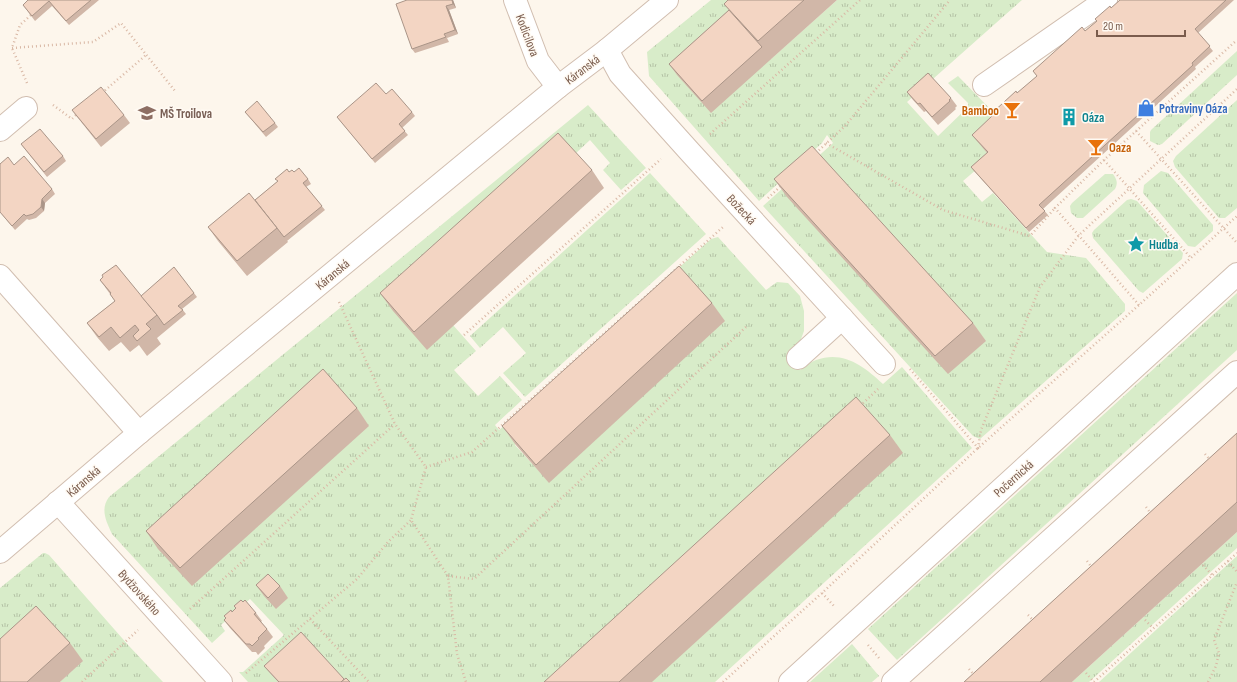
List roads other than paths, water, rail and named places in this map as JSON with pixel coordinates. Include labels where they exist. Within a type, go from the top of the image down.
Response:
[{"type":"street","name":"Kodicilova","points":[[515,0],[538,61],[558,87]]},
{"type":"street","name":"Káranská","points":[[0,552],[139,433],[558,87],[607,50],[667,0]]},
{"type":"street","points":[[984,84],[1106,0]]},
{"type":"street","name":"Božecká","points":[[607,50],[620,74],[884,364]]},
{"type":"street","points":[[0,130],[26,108]]},
{"type":"street","name":"Počernická","points":[[790,682],[1237,274]]},
{"type":"street","points":[[0,276],[139,433]]},
{"type":"street","points":[[798,358],[842,318]]},
{"type":"street","points":[[893,682],[1237,372]]},
{"type":"street","name":"Bydžovského","points":[[58,502],[158,612],[231,680]]},
{"type":"place","name":"Potraviny Oáza","points":[[1146,108]]},
{"type":"place","name":"Bamboo","points":[[1012,110]]},
{"type":"place","name":"MŠ Troilova","points":[[147,113]]},
{"type":"place","name":"Oáza","points":[[1069,117]]},
{"type":"place","name":"Oaza","points":[[1096,147]]},
{"type":"place","name":"Hudba","points":[[1136,244]]}]
